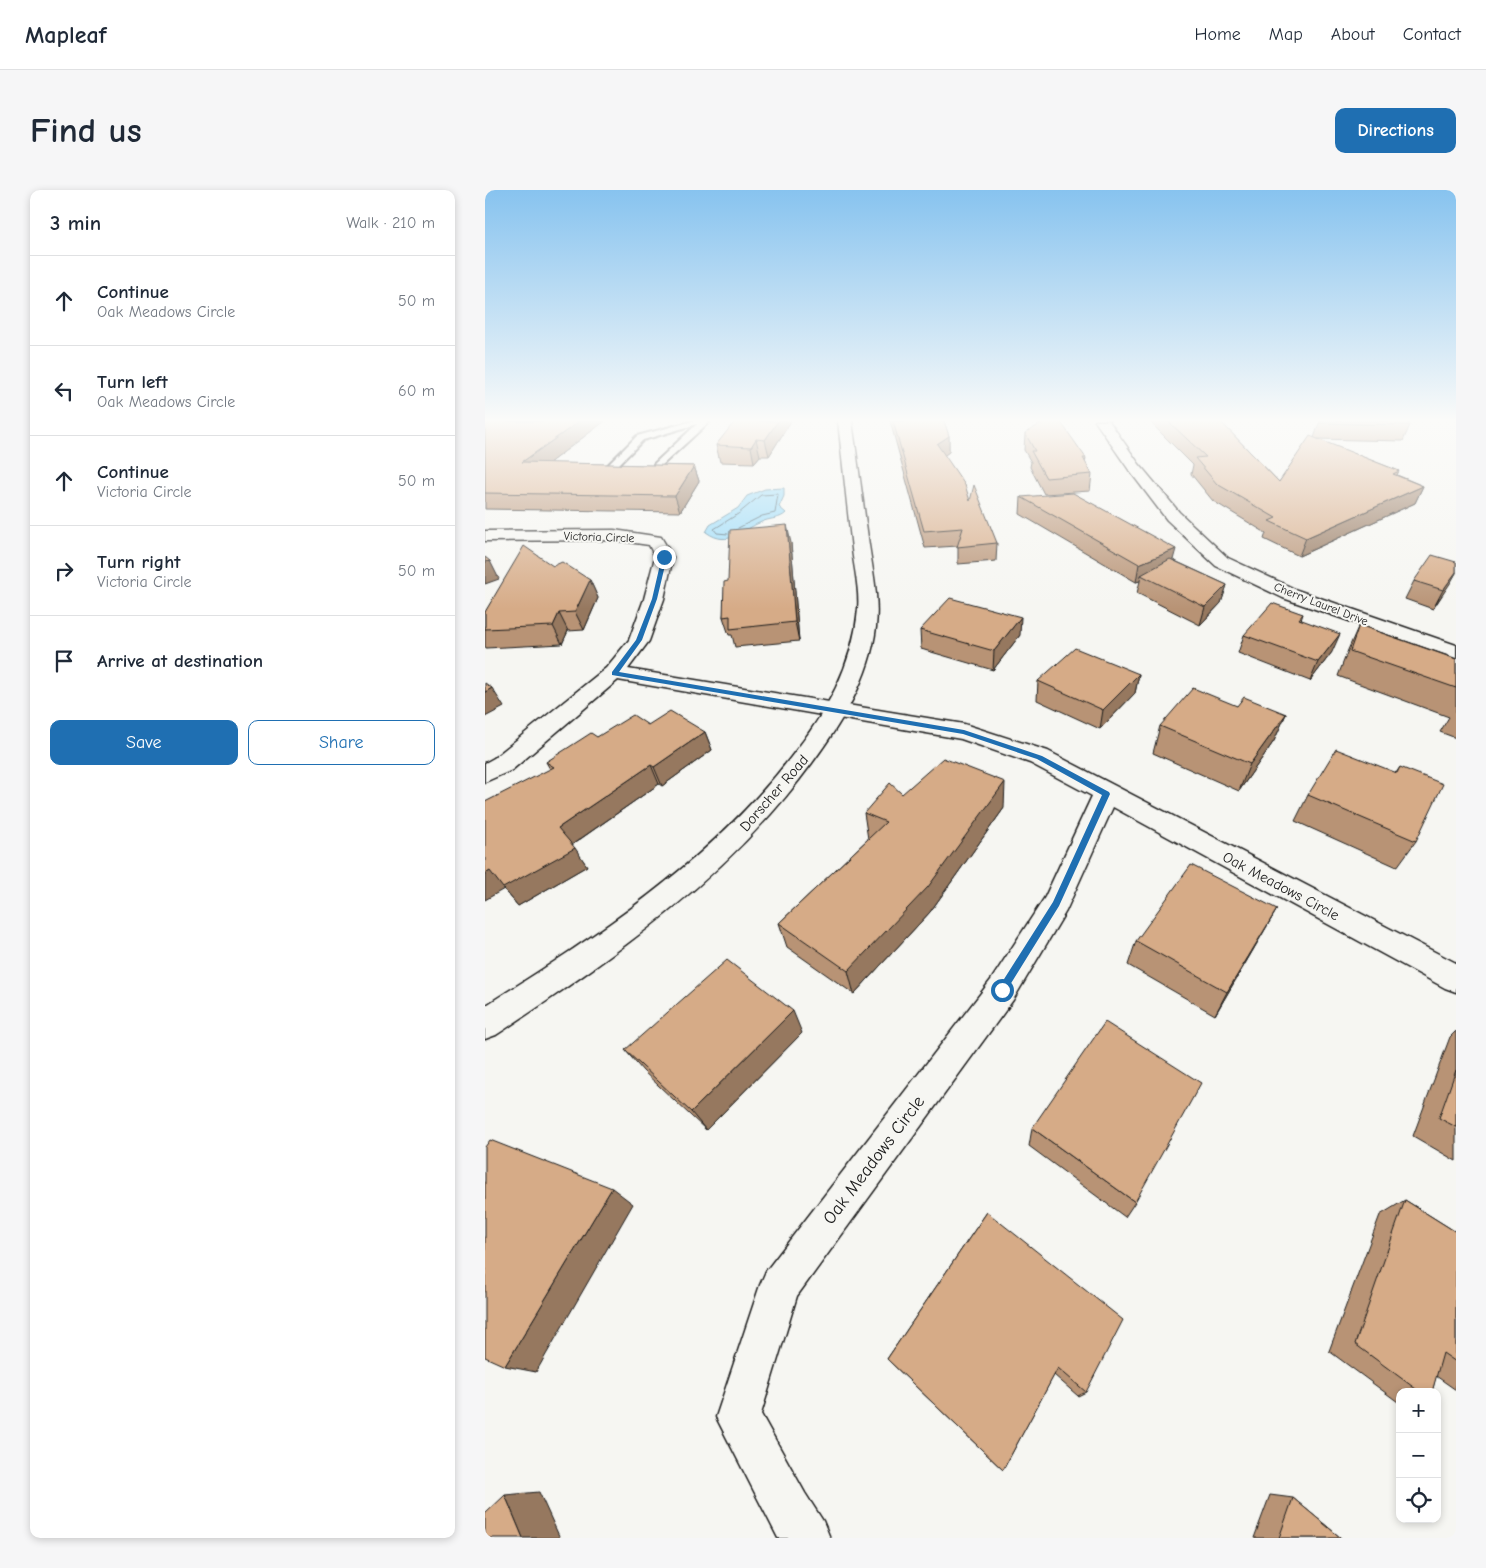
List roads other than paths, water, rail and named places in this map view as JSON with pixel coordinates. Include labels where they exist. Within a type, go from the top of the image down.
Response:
[{"type":"street","name":"Dorscher Road","points":[[485,1024],[561,974],[649,910],[717,855],[758,815],[793,776],[837,711],[858,664],[865,631],[868,606],[853,484]]},
{"type":"street","name":"Cherry Laurel Drive","points":[[1147,484],[1173,516],[1222,562],[1289,594],[1456,652]]},
{"type":"street","name":"Victoria Circle","points":[[485,536],[614,536],[655,540],[664,557],[655,599],[639,640],[614,673],[503,764],[485,773]]},
{"type":"street","points":[[614,673],[837,711]]},
{"type":"street","name":"Oak Meadows Circle","points":[[837,711],[964,732],[1039,757],[1456,978]]},
{"type":"street","name":"Oak Meadows Circle","points":[[806,1538],[788,1510],[738,1417],[780,1285],[1002,990],[1056,903],[1106,794]]},
{"type":"water","points":[[784,488],[784,496],[779,507],[786,513],[781,516],[756,524],[729,538],[714,537],[706,532],[710,525],[738,508],[747,496],[765,489]]}]
